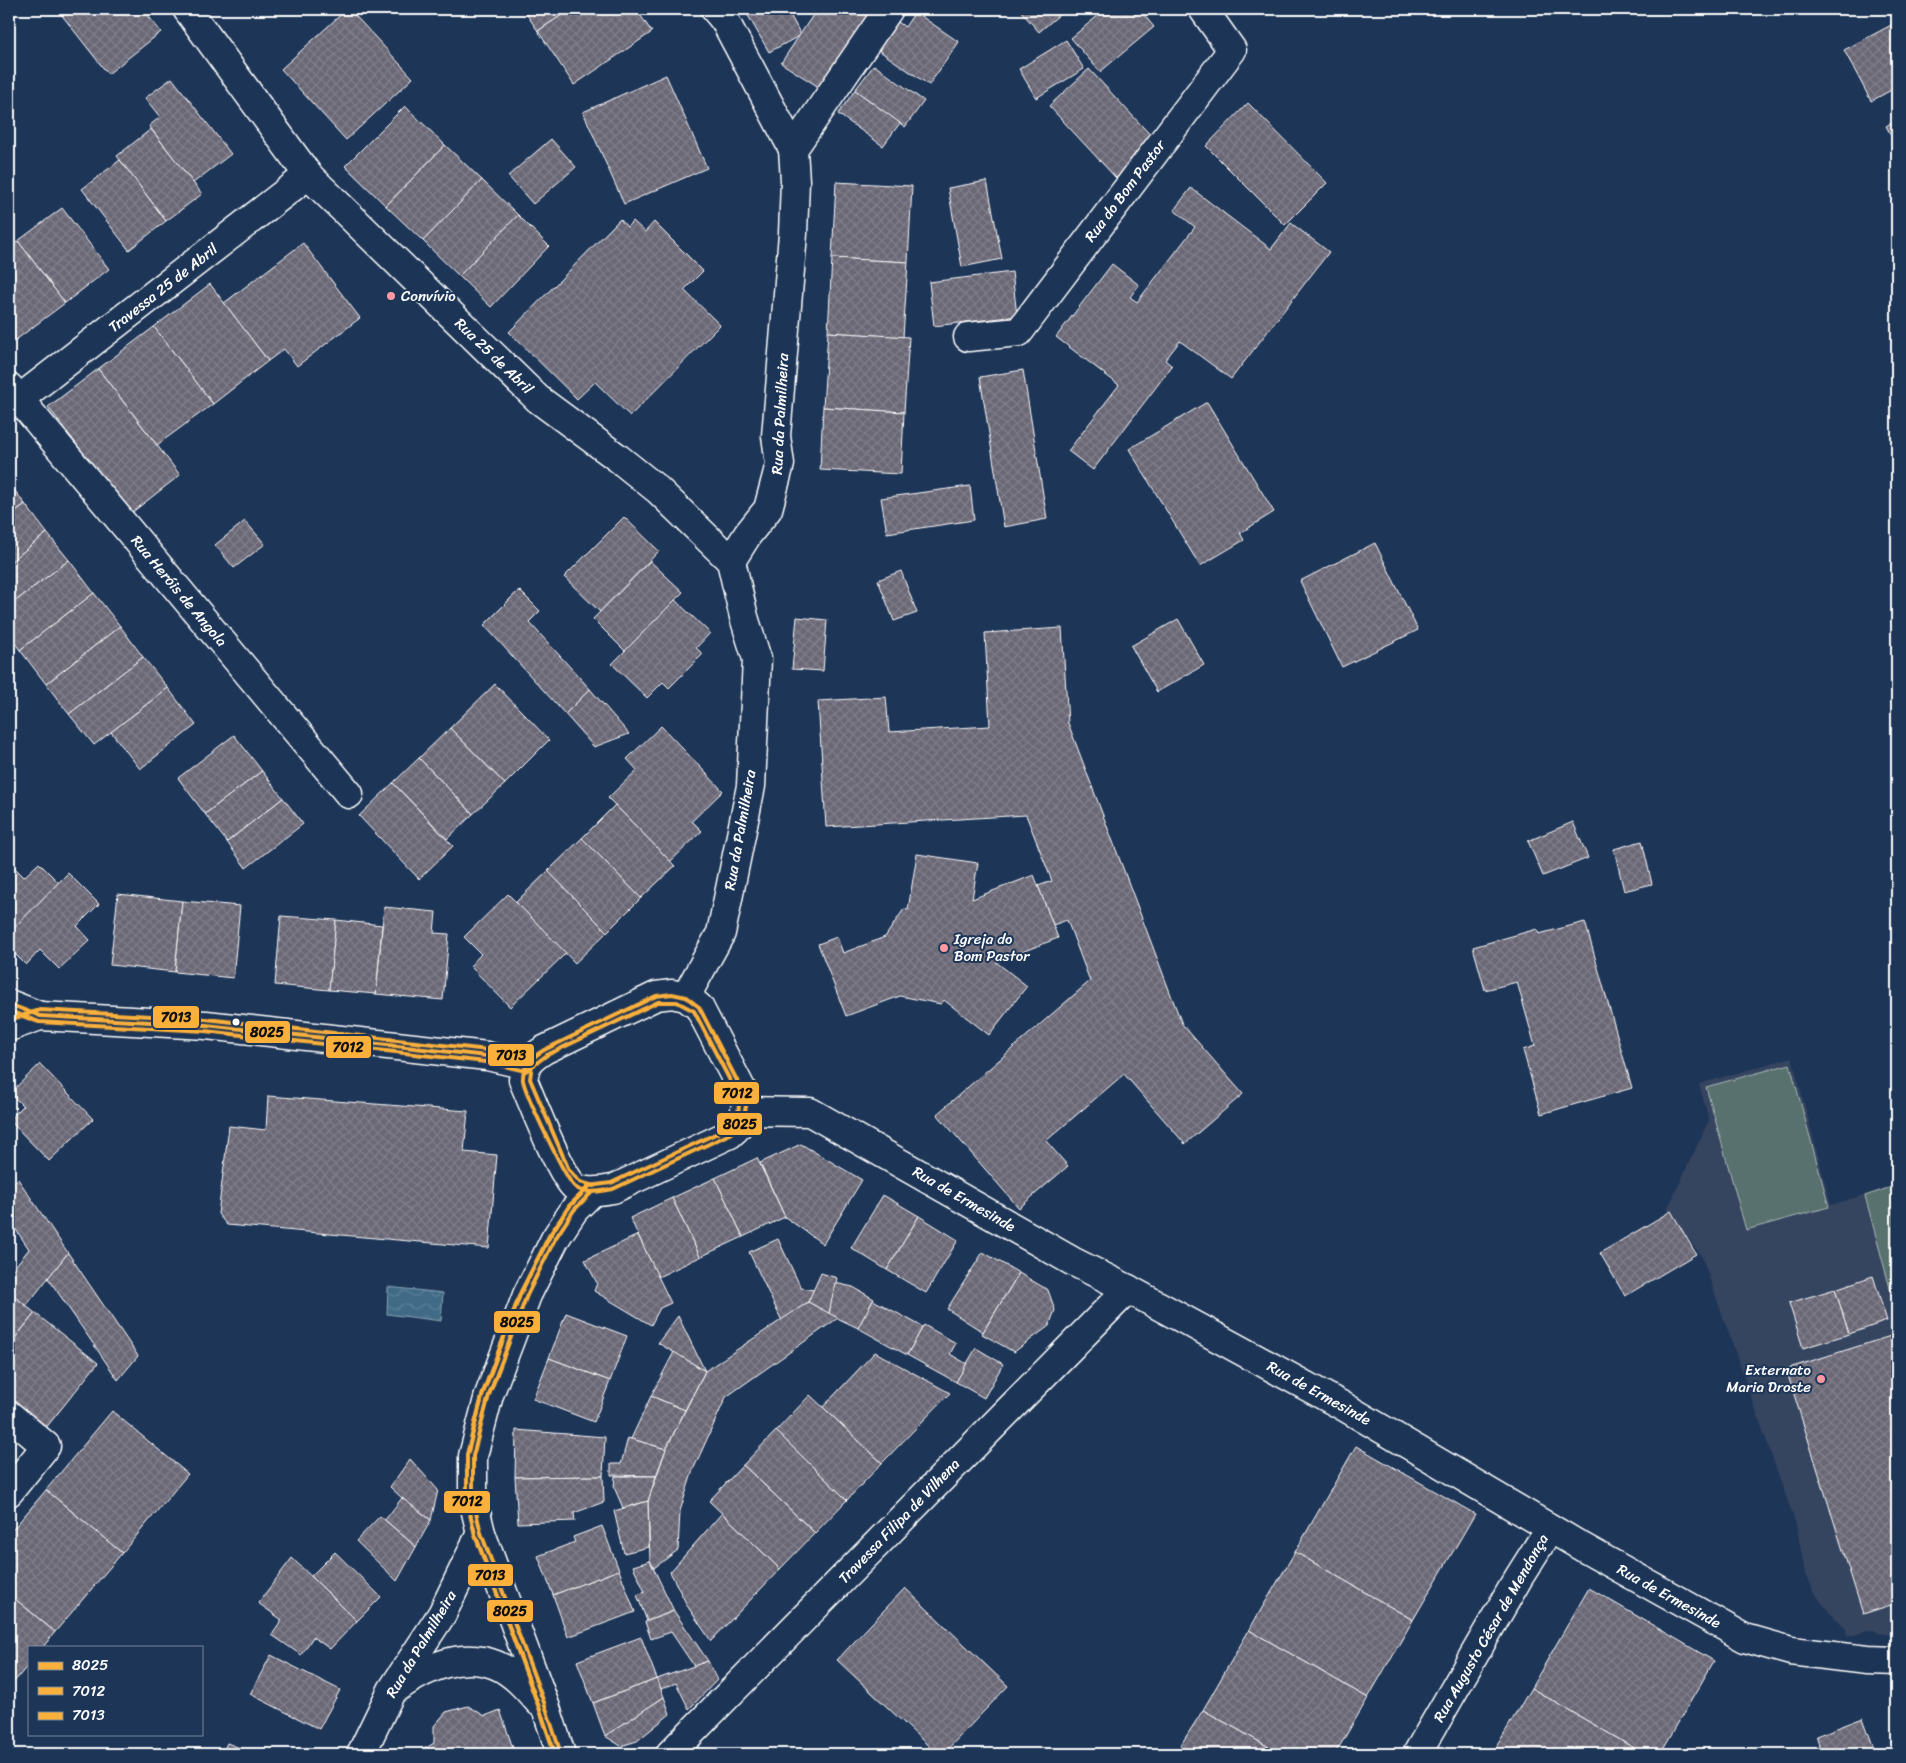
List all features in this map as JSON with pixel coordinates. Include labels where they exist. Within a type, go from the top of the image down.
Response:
[{"type":"street","name":"Rua 25 de Abril","points":[[187,9],[308,175],[538,399],[658,490],[731,562]]},
{"type":"street","points":[[715,9],[725,21],[793,149],[889,9]]},
{"type":"street","name":"Rua do Bom Pastor","points":[[968,337],[1019,332],[1232,50],[1203,9]]},
{"type":"street","name":"Rua da Palmilheira","points":[[691,1001],[690,989],[721,933],[751,786],[757,659],[744,617],[731,562],[748,534],[768,508],[780,464],[776,436],[793,234],[793,149]]},
{"type":"street","name":"Travessa 25 de Abril","points":[[14,393],[308,175]]},
{"type":"street","name":"Rua Heróis de Angola","points":[[14,393],[350,794]]},
{"type":"street","points":[[672,994],[686,997],[691,1001],[698,1007],[744,1094],[747,1108],[741,1125],[730,1134],[613,1189],[592,1192],[576,1187],[564,1173],[523,1080],[526,1066],[530,1059],[544,1050],[656,996],[672,994]]},
{"type":"street","points":[[9,1004],[40,1016],[206,1025],[487,1056],[526,1066]]},
{"type":"street","points":[[9,1027],[40,1016]]},
{"type":"street","name":"Rua de Ermesinde","points":[[745,1111],[810,1112],[1072,1261],[1128,1289],[1343,1406],[1550,1528],[1745,1638],[1791,1651],[1867,1660],[1897,1661]]},
{"type":"street","points":[[561,1754],[481,1532],[473,1500],[473,1456],[489,1394],[527,1295],[555,1238],[574,1210],[592,1192]]},
{"type":"street","name":"Travessa Filipa de Vilhena","points":[[670,1754],[1128,1289]]},
{"type":"street","points":[[9,1415],[46,1446],[9,1492]]},
{"type":"street","name":"Rua Augusto César de Mendonça","points":[[1417,1754],[1519,1577],[1550,1528]]},
{"type":"street","name":"Rua da Palmilheira","points":[[361,1754],[392,1690],[442,1614],[481,1532]]},
{"type":"street","points":[[392,1690],[432,1666],[457,1661],[478,1660],[496,1665],[517,1678],[546,1708]]},
{"type":"shaded area","name":"Externato Maria Droste","points":[[1792,1057],[1831,1205],[1897,1185],[1897,1636],[1872,1630],[1847,1637],[1846,1629],[1827,1610],[1812,1589],[1805,1574],[1797,1528],[1702,1257],[1667,1210],[1709,1120],[1699,1084]]},
{"type":"green space","points":[[1790,1064],[1829,1207],[1746,1230],[1706,1087]]},
{"type":"green space","points":[[1897,1185],[1897,1314],[1865,1196]]},
{"type":"water","points":[[388,1287],[443,1293],[441,1321],[387,1314]]},
{"type":"building","points":[[57,9],[143,9],[161,32],[108,74]]},
{"type":"building","points":[[347,9],[413,78],[346,140],[281,69]]},
{"type":"building","points":[[523,9],[571,9],[538,31]]},
{"type":"building","points":[[571,9],[636,9],[652,32],[574,85],[538,31]]},
{"type":"building","points":[[752,9],[787,9],[801,35],[769,52],[746,12]]},
{"type":"building","points":[[817,9],[875,9],[822,89],[781,63]]},
{"type":"building","points":[[1019,9],[1066,9],[1039,32]]},
{"type":"building","points":[[1106,9],[1139,9],[1154,27],[1100,72],[1071,38]]},
{"type":"building","points":[[1214,9],[1237,9],[1221,16]]},
{"type":"building","points":[[915,12],[959,42],[929,85],[868,43],[888,15],[905,27]]},
{"type":"building","points":[[1897,22],[1897,87],[1871,101],[1844,50]]},
{"type":"building","points":[[1066,40],[1084,69],[1036,98],[1019,69]]},
{"type":"building","points":[[874,65],[924,101],[905,127],[855,90]]},
{"type":"building","points":[[1089,69],[1156,141],[1116,178],[1049,106]]},
{"type":"building","points":[[666,75],[707,168],[624,204],[583,112]]},
{"type":"building","points":[[172,78],[231,154],[193,183],[149,126],[160,117],[145,98]]},
{"type":"building","points":[[855,90],[900,123],[883,146],[838,114]]},
{"type":"building","points":[[1248,103],[1327,183],[1285,225],[1206,146]]},
{"type":"building","points":[[405,106],[445,145],[386,206],[345,166]]},
{"type":"building","points":[[1897,120],[1897,146],[1886,126]]},
{"type":"building","points":[[151,129],[202,194],[166,221],[117,156]]},
{"type":"building","points":[[551,139],[576,167],[533,204],[508,176]]},
{"type":"building","points":[[445,145],[482,180],[423,241],[386,206]]},
{"type":"building","points":[[120,160],[166,221],[129,250],[82,189]]},
{"type":"building","points":[[482,180],[518,215],[459,276],[423,241]]},
{"type":"building","points":[[987,181],[1002,259],[962,267],[948,188]]},
{"type":"building","points":[[836,182],[912,186],[908,262],[832,258]]},
{"type":"building","points":[[1191,188],[1271,249],[1291,223],[1329,252],[1231,379],[1180,341],[1165,360],[1172,366],[1093,470],[1068,451],[1119,385],[1056,337],[1112,264],[1139,285],[1130,297],[1137,302],[1195,227],[1174,210]]},
{"type":"building","points":[[62,208],[109,269],[65,303],[18,241]]},
{"type":"building","points":[[518,215],[549,246],[491,307],[459,276]]},
{"type":"building","points":[[620,219],[627,227],[633,221],[645,232],[654,222],[703,271],[684,290],[720,325],[630,416],[595,382],[577,399],[509,332]]},
{"type":"building","points":[[18,241],[65,303],[9,345],[9,249]]},
{"type":"building","points":[[303,243],[360,318],[297,366],[284,349],[268,361],[224,303]]},
{"type":"building","points":[[832,258],[908,262],[903,337],[828,332]]},
{"type":"building","points":[[1012,272],[1017,316],[934,326],[929,282]]},
{"type":"building","points":[[210,284],[268,361],[213,404],[154,327]]},
{"type":"building","points":[[154,327],[213,404],[157,445],[98,369]]},
{"type":"building","points":[[828,332],[909,337],[904,412],[823,407]]},
{"type":"building","points":[[98,369],[180,475],[130,514],[48,407]]},
{"type":"building","points":[[1023,370],[1047,519],[1004,527],[980,377]]},
{"type":"building","points":[[1207,402],[1274,512],[1240,533],[1244,540],[1200,566],[1129,449]]},
{"type":"building","points":[[823,407],[904,412],[901,474],[820,470]]},
{"type":"building","points":[[9,483],[25,504],[9,516]]},
{"type":"building","points":[[970,486],[974,520],[887,533],[881,498]]},
{"type":"building","points":[[25,504],[47,533],[9,563],[9,516]]},
{"type":"building","points":[[624,517],[659,551],[600,612],[564,577]]},
{"type":"building","points":[[245,521],[265,544],[234,568],[215,545]]},
{"type":"building","points":[[47,533],[69,560],[9,606],[9,563]]},
{"type":"building","points":[[1375,543],[1418,630],[1342,667],[1300,581]]},
{"type":"building","points":[[69,560],[94,593],[20,650],[9,635],[9,606]]},
{"type":"building","points":[[650,561],[683,592],[625,651],[593,619]]},
{"type":"building","points":[[901,571],[917,613],[894,621],[878,580]]},
{"type":"building","points":[[519,590],[540,611],[529,622],[590,689],[565,714],[484,625]]},
{"type":"building","points":[[94,593],[120,626],[46,684],[20,650]]},
{"type":"building","points":[[675,600],[710,633],[696,648],[703,654],[669,688],[663,682],[647,698],[612,664]]},
{"type":"building","points":[[797,617],[827,620],[823,671],[792,669]]},
{"type":"building","points":[[1178,619],[1204,665],[1157,692],[1131,646]]},
{"type":"building","points":[[120,626],[143,657],[69,714],[46,684]]},
{"type":"building","points":[[1062,628],[1068,723],[1182,1024],[1243,1094],[1185,1144],[1124,1074],[1046,1141],[1068,1166],[1019,1208],[937,1114],[1090,981],[1067,920],[1053,925],[1038,886],[1052,881],[1026,815],[826,827],[818,701],[886,697],[889,732],[990,726],[985,633]]},
{"type":"building","points":[[143,657],[168,688],[94,745],[69,714]]},
{"type":"building","points":[[495,684],[549,740],[505,784],[450,728]]},
{"type":"building","points":[[168,688],[196,725],[140,769],[111,732]]},
{"type":"building","points":[[590,689],[629,734],[594,747],[565,714]]},
{"type":"building","points":[[661,726],[723,791],[692,821],[702,831],[670,862],[608,798],[637,770],[627,759]]},
{"type":"building","points":[[450,728],[505,784],[473,814],[419,758]]},
{"type":"building","points":[[234,735],[262,771],[205,814],[178,778]]},
{"type":"building","points":[[419,758],[473,814],[447,839],[393,783]]},
{"type":"building","points":[[262,771],[283,798],[227,842],[205,814]]},
{"type":"building","points":[[393,783],[453,846],[419,879],[359,816]]},
{"type":"building","points":[[283,798],[303,824],[246,868],[227,842]]},
{"type":"building","points":[[615,805],[675,866],[641,898],[582,838]]},
{"type":"building","points":[[1573,822],[1588,858],[1543,876],[1528,841]]},
{"type":"building","points":[[582,838],[641,898],[607,932],[548,871]]},
{"type":"building","points":[[1642,841],[1652,884],[1624,891],[1614,849]]},
{"type":"building","name":"Igreja do Bom Pastor","points":[[917,854],[978,863],[972,899],[1034,875],[1058,938],[996,962],[1027,986],[989,1035],[944,1000],[941,1004],[900,996],[846,1016],[818,944],[837,937],[843,953],[885,937],[904,909],[908,910]]},
{"type":"building","points":[[9,862],[14,867],[9,872]]},
{"type":"building","points":[[39,863],[59,883],[9,933],[9,872],[14,867],[24,877]]},
{"type":"building","points":[[548,871],[607,932],[575,963],[516,902]]},
{"type":"building","points":[[68,873],[99,904],[77,926],[90,940],[59,969],[40,950],[26,965],[9,948],[9,933]]},
{"type":"building","points":[[118,894],[182,901],[175,972],[110,965]]},
{"type":"building","points":[[508,894],[566,953],[510,1007],[470,966],[481,954],[464,937]]},
{"type":"building","points":[[182,901],[240,906],[233,978],[175,972]]},
{"type":"building","points":[[384,907],[436,912],[434,933],[449,934],[443,1000],[376,994]]},
{"type":"building","points":[[281,916],[336,920],[329,990],[275,985]]},
{"type":"building","points":[[336,920],[382,925],[376,994],[329,990]]},
{"type":"building","points":[[1585,922],[1632,1088],[1541,1114],[1523,1050],[1535,1046],[1517,982],[1485,990],[1473,947],[1537,929],[1539,934]]},
{"type":"building","points":[[40,1064],[93,1119],[49,1161],[9,1120],[23,1106],[10,1093]]},
{"type":"building","points":[[268,1096],[468,1111],[464,1152],[497,1155],[489,1248],[227,1225],[218,1214],[229,1126],[266,1130]]},
{"type":"building","points":[[801,1144],[862,1180],[823,1244],[785,1217],[760,1163]]},
{"type":"building","points":[[757,1158],[785,1217],[743,1237],[715,1178]]},
{"type":"building","points":[[715,1178],[743,1237],[700,1257],[672,1198]]},
{"type":"building","points":[[18,1179],[68,1253],[26,1306],[9,1292],[9,1274],[29,1249],[9,1219],[9,1185]]},
{"type":"building","points":[[883,1195],[919,1216],[887,1270],[851,1248]]},
{"type":"building","points":[[672,1198],[700,1257],[658,1277],[630,1218]]},
{"type":"building","points":[[1671,1211],[1696,1254],[1625,1296],[1600,1253]]},
{"type":"building","points":[[919,1216],[958,1240],[926,1293],[887,1270]]},
{"type":"building","points":[[638,1235],[671,1303],[660,1308],[651,1325],[594,1291],[597,1283],[585,1260]]},
{"type":"building","points":[[778,1239],[801,1288],[814,1290],[808,1302],[782,1321],[749,1252]]},
{"type":"building","points":[[983,1252],[1019,1273],[983,1332],[947,1309]]},
{"type":"building","points":[[68,1253],[138,1356],[118,1380],[48,1278]]},
{"type":"building","points":[[821,1273],[837,1278],[829,1314],[808,1302]]},
{"type":"building","points":[[1019,1273],[1048,1290],[1055,1310],[1049,1326],[1014,1352],[982,1334]]},
{"type":"building","points":[[1873,1276],[1887,1321],[1849,1334],[1835,1289]]},
{"type":"building","points":[[835,1283],[853,1287],[874,1299],[858,1328],[829,1314]]},
{"type":"building","points":[[1835,1289],[1849,1334],[1803,1348],[1789,1303]]},
{"type":"building","points":[[9,1292],[35,1313],[9,1346]]},
{"type":"building","points":[[873,1300],[923,1327],[907,1355],[858,1328]]},
{"type":"building","points":[[808,1302],[838,1318],[726,1397],[693,1470],[680,1511],[678,1550],[654,1568],[650,1561],[648,1501],[666,1449],[705,1371]]},
{"type":"building","points":[[35,1313],[98,1363],[45,1429],[9,1399],[9,1346]]},
{"type":"building","points":[[566,1313],[627,1336],[610,1381],[549,1358]]},
{"type":"building","points":[[678,1316],[705,1371],[658,1343]]},
{"type":"building","points":[[924,1325],[956,1343],[950,1354],[967,1364],[956,1382],[907,1355]]},
{"type":"building","points":[[1897,1334],[1897,1603],[1863,1614],[1786,1369]]},
{"type":"building","points":[[976,1348],[1003,1364],[984,1398],[956,1382]]},
{"type":"building","points":[[674,1352],[705,1371],[685,1410],[651,1396]]},
{"type":"building","points":[[875,1352],[950,1393],[882,1463],[823,1407]]},
{"type":"building","points":[[549,1358],[610,1381],[594,1422],[533,1399]]},
{"type":"building","points":[[810,1395],[882,1463],[847,1500],[776,1431]]},
{"type":"building","points":[[651,1396],[685,1410],[666,1449],[631,1439]]},
{"type":"building","points":[[112,1411],[188,1474],[122,1553],[46,1490]]},
{"type":"building","points":[[516,1430],[605,1437],[603,1476],[515,1477]]},
{"type":"building","points":[[776,1431],[847,1500],[815,1533],[743,1465]]},
{"type":"building","points":[[628,1438],[666,1449],[656,1476],[611,1475],[611,1464],[621,1464]]},
{"type":"building","points":[[1356,1446],[1475,1514],[1413,1620],[1295,1552]]},
{"type":"building","points":[[410,1459],[438,1490],[431,1520],[390,1487]]},
{"type":"building","points":[[743,1465],[815,1533],[780,1569],[709,1501]]},
{"type":"building","points":[[603,1476],[604,1502],[574,1513],[575,1521],[518,1523],[515,1477]]},
{"type":"building","points":[[615,1476],[656,1476],[648,1501],[623,1508],[614,1487]]},
{"type":"building","points":[[46,1490],[122,1553],[55,1632],[9,1594],[9,1534]]},
{"type":"building","points":[[402,1498],[431,1520],[416,1547],[385,1520]]},
{"type":"building","points":[[648,1501],[649,1547],[624,1553],[614,1511]]},
{"type":"building","points":[[722,1513],[780,1569],[711,1641],[688,1607],[670,1572]]},
{"type":"building","points":[[380,1516],[416,1547],[397,1581],[356,1541]]},
{"type":"building","points":[[602,1526],[619,1570],[553,1595],[538,1556],[575,1542],[573,1537]]},
{"type":"building","points":[[335,1552],[381,1597],[357,1621],[311,1576]]},
{"type":"building","points":[[1295,1552],[1413,1620],[1368,1698],[1249,1630]]},
{"type":"building","points":[[292,1558],[357,1621],[330,1649],[313,1637],[301,1655],[272,1635],[282,1620],[258,1603]]},
{"type":"building","points":[[650,1561],[674,1611],[647,1621],[637,1595],[645,1592],[633,1566]]},
{"type":"building","points":[[619,1570],[635,1612],[568,1637],[553,1595]]},
{"type":"building","points":[[905,1588],[1008,1686],[943,1754],[937,1754],[837,1660]]},
{"type":"building","points":[[1589,1588],[1714,1661],[1660,1754],[1644,1754],[1531,1688]]},
{"type":"building","points":[[9,1594],[55,1632],[44,1646],[28,1646],[28,1665],[9,1688]]},
{"type":"building","points":[[674,1611],[708,1661],[694,1666],[671,1632],[651,1639],[645,1622]]},
{"type":"building","points":[[1249,1630],[1368,1698],[1335,1754],[1281,1754],[1203,1710]]},
{"type":"building","points":[[641,1637],[657,1679],[593,1703],[577,1661]]},
{"type":"building","points":[[271,1655],[340,1690],[319,1729],[250,1694]]},
{"type":"building","points":[[708,1661],[717,1680],[689,1709],[676,1683],[661,1689],[657,1679]]},
{"type":"building","points":[[657,1679],[664,1697],[605,1736],[593,1703]]},
{"type":"building","points":[[1531,1688],[1644,1754],[1492,1754]]},
{"type":"building","points":[[664,1697],[670,1714],[637,1741],[621,1746],[605,1736]]},
{"type":"building","points":[[468,1706],[485,1716],[500,1710],[515,1754],[424,1754],[423,1750],[434,1743],[434,1726],[446,1712]]},
{"type":"building","points":[[1203,1710],[1281,1754],[1175,1754]]},
{"type":"building","points":[[1863,1718],[1876,1754],[1822,1754],[1816,1736]]},
{"type":"building","points":[[227,1743],[255,1754],[222,1754]]},
{"type":"transit line","name":"8025","points":[[672,994],[686,997],[699,1007],[744,1094],[746,1106],[744,1116],[739,1125],[730,1134],[613,1189],[594,1192],[579,1189],[570,1181],[563,1169],[538,1118],[525,1088],[523,1080],[524,1070],[533,1058],[544,1050],[656,996],[672,994]]},
{"type":"transit line","name":"7012","points":[[9,1011],[39,1022],[205,1031],[486,1062],[526,1071],[547,1055],[658,1002],[677,1002],[694,1011],[738,1096],[739,1106],[733,1122],[726,1129],[611,1183],[589,1186],[570,1206],[549,1236],[521,1292],[483,1393],[467,1455],[467,1501],[475,1535],[555,1754]]},
{"type":"transit line","name":"8025","points":[[9,1004],[40,1016],[206,1025],[487,1056],[526,1065]]},
{"type":"transit line","name":"7013","points":[[9,1020],[40,1010],[206,1019],[488,1050],[528,1059],[532,1064],[530,1079],[569,1170],[580,1182],[594,1186]]},
{"type":"transit line","name":"7013","points":[[555,1754],[475,1534],[467,1501],[467,1455],[483,1393],[521,1292],[550,1236],[569,1206],[588,1188]]},
{"type":"transit line","name":"8025","points":[[561,1754],[546,1708],[481,1533],[473,1500],[473,1456],[489,1395],[527,1295],[555,1239],[574,1210],[592,1192]]},
{"type":"place","name":"Convívio","points":[[391,296]]},
{"type":"place","name":"Igreja do Bom Pastor","points":[[944,948]]},
{"type":"place","name":"Externato Maria Droste","points":[[1821,1379]]}]
